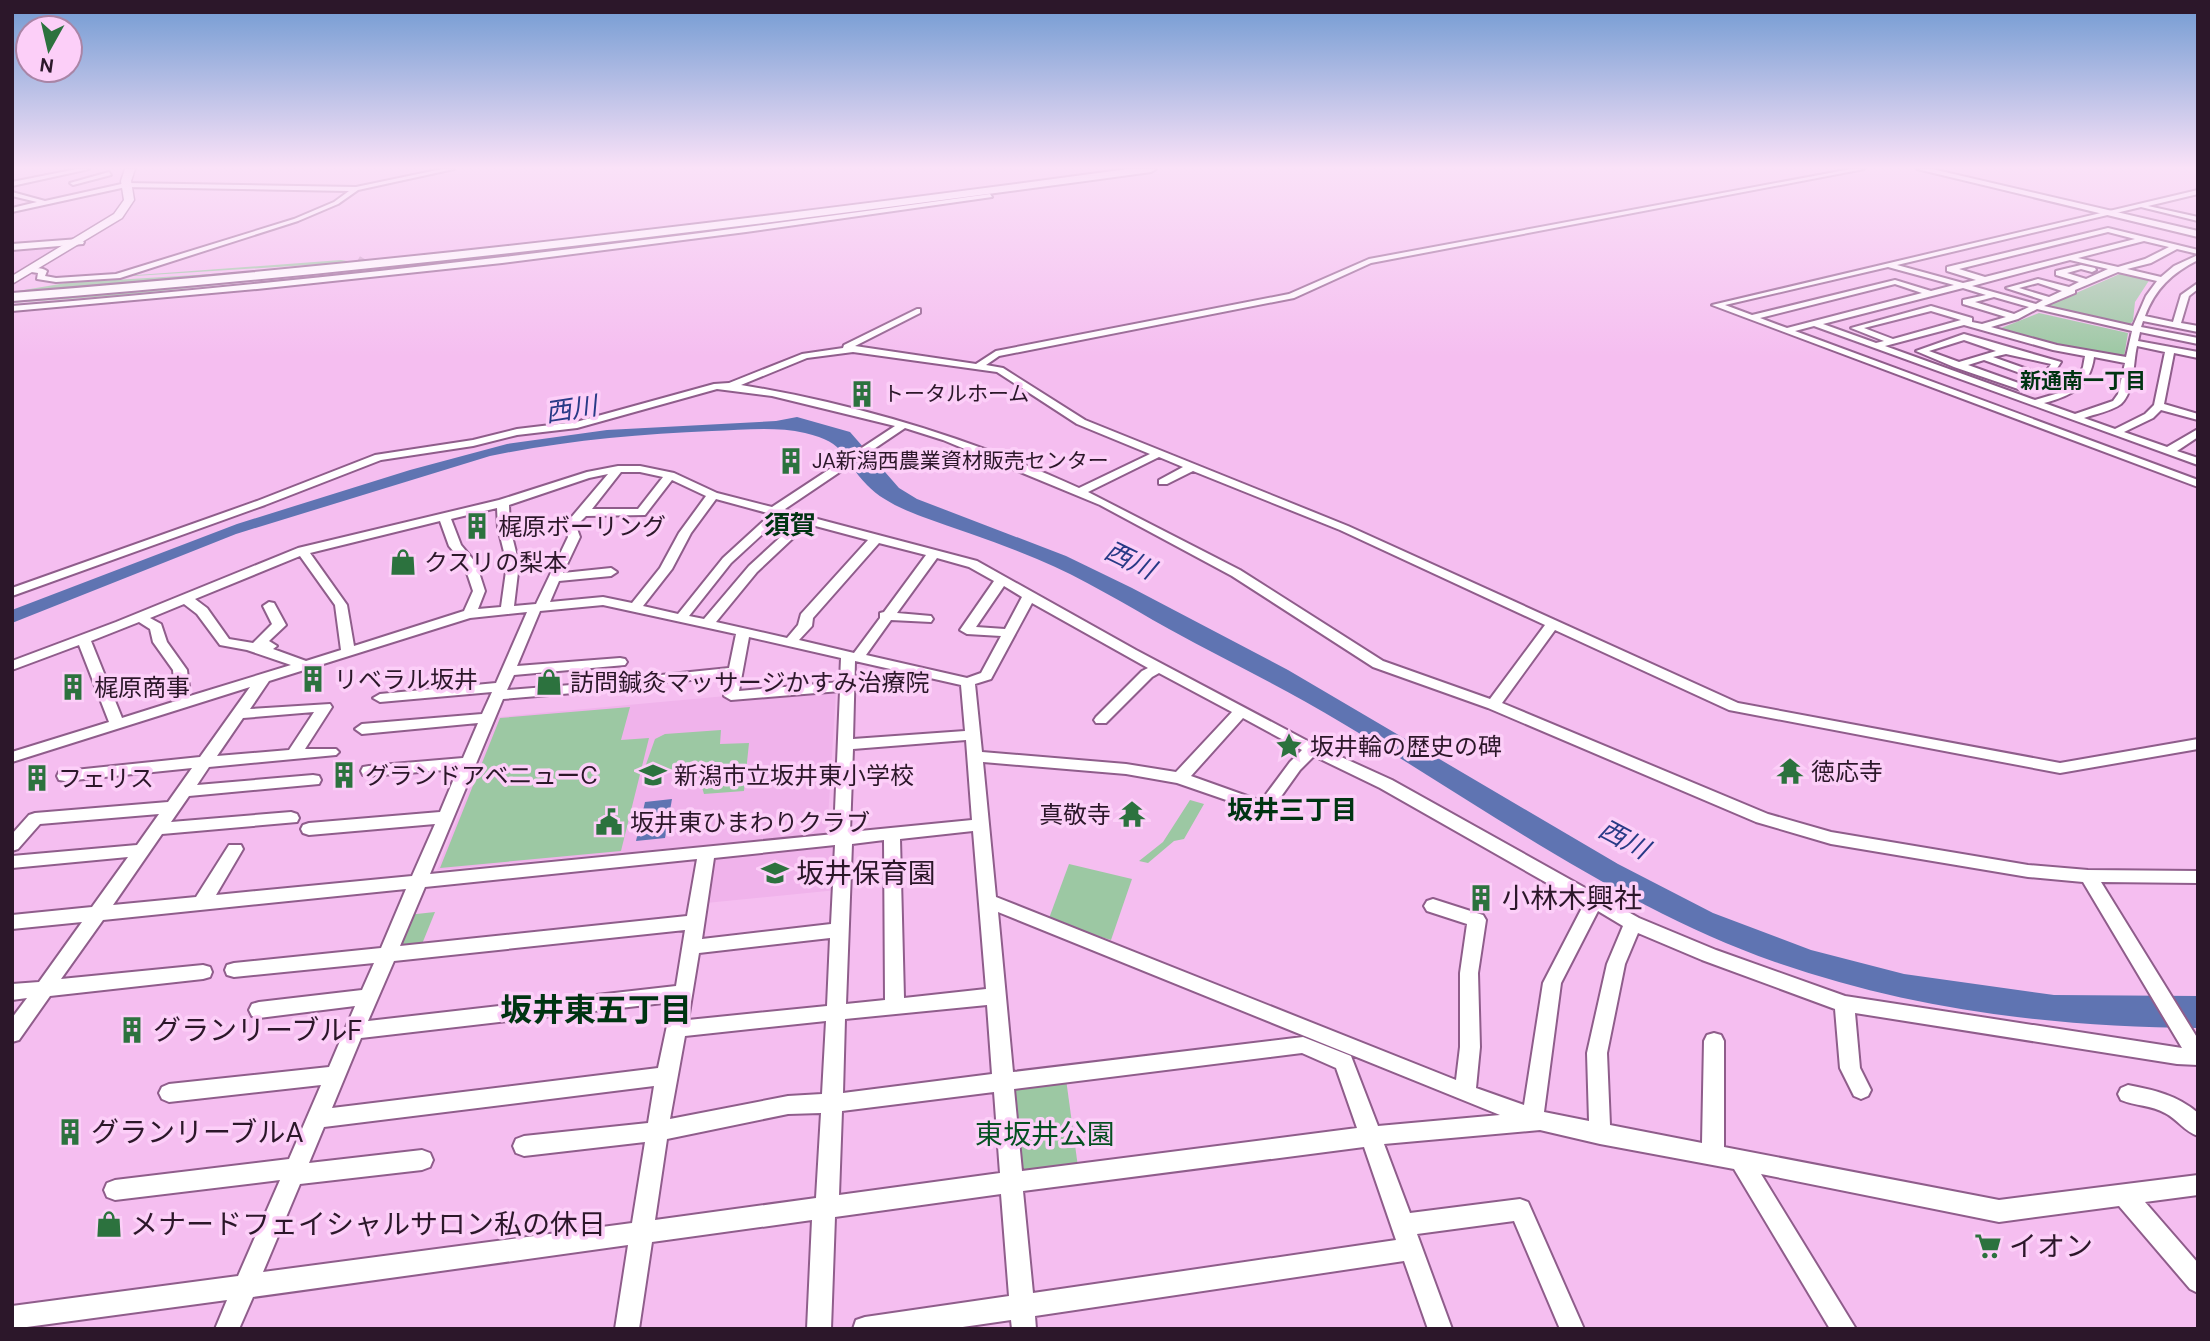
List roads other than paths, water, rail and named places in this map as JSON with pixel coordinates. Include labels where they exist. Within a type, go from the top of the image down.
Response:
[{"type":"highway","points":[[15,291],[182,290],[663,232]]},
{"type":"highway","points":[[15,291],[468,256],[694,232]]},
{"type":"main road","points":[[15,291],[56,255],[97,232]]},
{"type":"street","points":[[15,291],[43,271],[40,277],[56,280],[117,276],[259,232]]},
{"type":"street","points":[[15,291],[355,276],[722,232]]},
{"type":"street","points":[[979,366],[986,359],[1008,351],[1291,296],[1315,289],[1354,266],[1369,261],[1526,232]]},
{"type":"street","points":[[2028,232],[1716,305],[2198,484]]},
{"type":"street","points":[[1987,280],[1950,269],[2102,232]]},
{"type":"street","points":[[2114,232],[2198,255]]},
{"type":"street","points":[[2000,238],[2160,279]]},
{"type":"street","points":[[1785,331],[2143,239]]},
{"type":"street","points":[[12,247],[79,242]]},
{"type":"street","points":[[36,245],[54,247],[56,255]]},
{"type":"street","points":[[1981,327],[2015,317],[2104,273],[2148,261],[2175,247]]},
{"type":"street","points":[[2046,427],[2116,403],[2123,394],[2143,304],[2160,279],[2198,255]]},
{"type":"street","points":[[2184,262],[2198,266]]},
{"type":"street","points":[[1889,264],[2035,307],[2198,341]]},
{"type":"street","points":[[2087,282],[2059,273],[2081,267],[2104,273]]},
{"type":"street","points":[[2052,300],[2010,288],[2038,281],[2072,291]]},
{"type":"street","points":[[1751,318],[1895,282],[1932,294]]},
{"type":"street","points":[[1805,284],[1840,295]]},
{"type":"street","points":[[2176,325],[2185,295],[2198,285]]},
{"type":"street","points":[[2185,295],[2198,298]]},
{"type":"street","points":[[1992,296],[1966,302],[2015,317]]},
{"type":"street","points":[[1920,297],[2001,321]]},
{"type":"street","points":[[1875,346],[1894,341],[1964,322],[1969,320],[1931,308],[1855,328],[1894,341]]},
{"type":"street","points":[[840,351],[917,311]]},
{"type":"street","points":[[2139,318],[2198,329]]},
{"type":"street","points":[[1964,322],[2024,340],[2130,361]]},
{"type":"street","points":[[1815,324],[2198,462]]},
{"type":"street","points":[[1964,337],[2006,351],[2056,362],[2046,379],[2024,388],[1958,365],[1920,351],[1964,337]]},
{"type":"street","points":[[1942,370],[1987,358],[2024,340]]},
{"type":"street","points":[[2133,343],[2198,355]]},
{"type":"street","points":[[2116,432],[2149,415],[2159,406],[2170,350]]},
{"type":"street","points":[[730,386],[804,356],[840,351],[879,351],[1000,370],[1081,422],[1344,528],[1734,708],[2060,768],[2198,744]]},
{"type":"street","points":[[2034,403],[2062,395],[2081,384],[2088,372],[2090,354]]},
{"type":"street","points":[[1987,358],[2046,379]]},
{"type":"street","points":[[1895,371],[1924,364]]},
{"type":"street","points":[[12,592],[261,503],[379,457],[473,443],[527,430],[577,425],[718,386],[730,386],[772,393],[947,438],[1079,492],[1236,573],[1378,664],[1493,705],[1762,818],[1819,835],[2028,871],[2088,876],[2198,877]]},
{"type":"street","points":[[2159,406],[2198,417]]},
{"type":"street","points":[[681,618],[714,572],[778,510],[843,463],[903,425]]},
{"type":"street","points":[[2169,451],[2184,444],[2198,432]]},
{"type":"street","points":[[2184,444],[2198,449]]},
{"type":"street","points":[[1079,492],[1158,454]]},
{"type":"street","points":[[1163,482],[1192,467]]},
{"type":"street","points":[[227,1329],[502,685],[574,537],[570,526],[618,469]]},
{"type":"street","points":[[12,666],[302,551],[503,503],[587,475],[618,469],[640,469],[670,475],[713,495],[778,510],[973,564],[1159,668],[1312,749],[1397,790],[1633,923],[1709,955],[1844,1004],[2067,1040],[2198,1057]]},
{"type":"street","points":[[583,512],[640,513],[670,475]]},
{"type":"street","points":[[635,608],[666,569],[685,533],[713,495]]},
{"type":"street","points":[[503,503],[504,528],[513,564],[507,610]]},
{"type":"street","points":[[445,518],[455,546],[470,563],[479,591],[469,614]]},
{"type":"street","points":[[708,624],[753,569],[807,519]]},
{"type":"street","points":[[790,642],[805,626],[806,617],[877,537]]},
{"type":"street","points":[[302,551],[341,605],[348,652]]},
{"type":"street","points":[[819,1329],[832,1103],[843,838],[846,686],[853,656],[934,553]]},
{"type":"street","points":[[555,578],[611,572]]},
{"type":"street","points":[[1001,580],[967,630],[1009,633]]},
{"type":"street","points":[[12,757],[469,614],[603,601],[968,682],[986,677],[1030,595]]},
{"type":"street","points":[[186,599],[202,611],[225,642],[250,646],[310,664]]},
{"type":"street","points":[[269,606],[279,625],[259,642],[310,664]]},
{"type":"street","points":[[885,616],[926,619]]},
{"type":"street","points":[[140,617],[156,626],[160,642],[180,670],[184,703]]},
{"type":"street","points":[[1493,705],[1552,625]]},
{"type":"street","points":[[743,632],[731,696],[846,686]]},
{"type":"street","points":[[83,639],[117,724]]},
{"type":"street","points":[[380,698],[502,685],[620,662]]},
{"type":"street","points":[[1101,720],[1147,674],[1159,668]]},
{"type":"street","points":[[502,685],[615,684],[736,673]]},
{"type":"street","points":[[12,1034],[264,678]]},
{"type":"street","points":[[968,682],[1023,1318]]},
{"type":"street","points":[[239,714],[325,707],[294,755]]},
{"type":"street","points":[[1180,778],[1241,710]]},
{"type":"street","points":[[362,729],[488,718]]},
{"type":"street","points":[[844,745],[972,735]]},
{"type":"street","points":[[974,756],[1126,769],[1180,778],[1264,808],[1295,766],[1312,749]]},
{"type":"street","points":[[65,776],[331,751]]},
{"type":"street","points":[[369,771],[468,763]]},
{"type":"street","points":[[184,791],[313,780]]},
{"type":"street","points":[[12,845],[35,819],[173,807]]},
{"type":"street","points":[[309,829],[445,817]]},
{"type":"street","points":[[157,829],[291,818]]},
{"type":"street","points":[[12,922],[980,825]]},
{"type":"street","points":[[892,833],[895,1007]]},
{"type":"street","points":[[201,904],[234,849]]},
{"type":"street","points":[[12,862],[142,850]]},
{"type":"street","points":[[627,1329],[666,1076],[684,993],[706,853]]},
{"type":"street","points":[[2088,876],[2198,1057]]},
{"type":"street","points":[[988,901],[1349,1054],[1538,1119],[1999,1211],[2198,1185]]},
{"type":"street","points":[[1538,1119],[1552,983],[1594,902]]},
{"type":"street","points":[[1433,906],[1477,920],[1469,973],[1470,1047],[1465,1093]]},
{"type":"street","points":[[234,970],[696,922]]},
{"type":"street","points":[[1600,1133],[1597,1053],[1616,964],[1633,923]]},
{"type":"street","points":[[692,947],[831,931]]},
{"type":"street","points":[[12,992],[203,972]]},
{"type":"street","points":[[353,1031],[684,993]]},
{"type":"street","points":[[675,1030],[996,996]]},
{"type":"street","points":[[259,1010],[368,997]]},
{"type":"street","points":[[1844,1004],[1850,1068],[1861,1090]]},
{"type":"street","points":[[1713,1156],[1714,1041]]},
{"type":"street","points":[[524,1146],[659,1131],[788,1105],[832,1103],[1303,1045],[1349,1054]]},
{"type":"street","points":[[1349,1054],[1371,1136],[1440,1329]]},
{"type":"street","points":[[169,1093],[334,1075]]},
{"type":"street","points":[[315,1119],[666,1076]]},
{"type":"street","points":[[2128,1094],[2165,1101],[2178,1108],[2198,1127]]},
{"type":"street","points":[[12,1318],[244,1289],[1012,1182],[1371,1136],[1538,1119]]},
{"type":"street","points":[[115,1190],[422,1160]]},
{"type":"street","points":[[1741,1161],[1844,1329]]},
{"type":"street","points":[[2124,1195],[2198,1281]]},
{"type":"street","points":[[1403,1225],[1520,1210],[1572,1329]]},
{"type":"street","points":[[865,1329],[1023,1318],[1411,1250]]},
{"type":"water","points":[[797,417],[850,432],[899,488],[917,499],[1066,556],[1132,588],[1288,670],[1618,864],[1713,913],[1811,950],[1904,974],[2054,995],[2198,996],[2198,1028],[2090,1024],[1984,1013],[1931,1004],[1827,979],[1717,939],[1607,884],[1321,711],[1088,583],[1023,553],[893,504],[867,485],[837,447],[805,433],[747,429],[628,436],[490,456],[236,534],[12,623],[12,610],[237,524],[410,470],[507,444],[607,430],[776,421]]},
{"type":"water","points":[[672,799],[665,838],[636,841],[645,802]]},
{"type":"tunnel","points":[[356,271],[363,258]]},
{"type":"tunnel","points":[[354,274],[357,269]]},
{"type":"place","name":"トータルホーム","points":[[862,394]]},
{"type":"place","name":"JA新潟西農業資材販売センター","points":[[791,461]]},
{"type":"place","name":"梶原ボーリング","points":[[477,526]]},
{"type":"place","name":"クスリの梨本","points":[[403,562]]},
{"type":"place","name":"リベラル坂井","points":[[313,679]]},
{"type":"place","name":"訪問鍼灸マッサージかすみ治療院","points":[[549,682]]},
{"type":"place","name":"梶原商事","points":[[73,687]]},
{"type":"place","name":"坂井輪の歴史の碑","points":[[1289,746]]},
{"type":"place","name":"徳応寺","points":[[1790,771]]},
{"type":"place","name":"グランドアベニューC","points":[[344,775]]},
{"type":"place","name":"新潟市立坂井東小学校","points":[[653,775]]},
{"type":"place","name":"フェリス","points":[[37,778]]},
{"type":"place","name":"真敬寺","points":[[1132,814]]},
{"type":"place","name":"坂井東ひまわりクラブ","points":[[609,822]]},
{"type":"place","name":"坂井保育園","points":[[775,873]]},
{"type":"place","name":"小林木興社","points":[[1481,898]]},
{"type":"place","name":"グランリーブルF","points":[[132,1030]]},
{"type":"place","name":"グランリーブルA","points":[[70,1132]]},
{"type":"place","name":"メナードフェイシャルサロン私の休日","points":[[109,1224]]},
{"type":"place","name":"イオン","points":[[1988,1246]]},
{"type":"district","name":"新通南一丁目","points":[[2083,381]]},
{"type":"district","name":"須賀","points":[[790,525]]},
{"type":"district","name":"坂井三丁目","points":[[1292,810]]},
{"type":"district","name":"坂井東五丁目","points":[[596,1010]]},
{"type":"water label","name":"西川","points":[[571,409]]},
{"type":"water label","name":"西川","points":[[1130,560]]},
{"type":"water label","name":"西川","points":[[1624,839]]},
{"type":"park label","name":"東坂井公園","points":[[1045,1134]]}]
